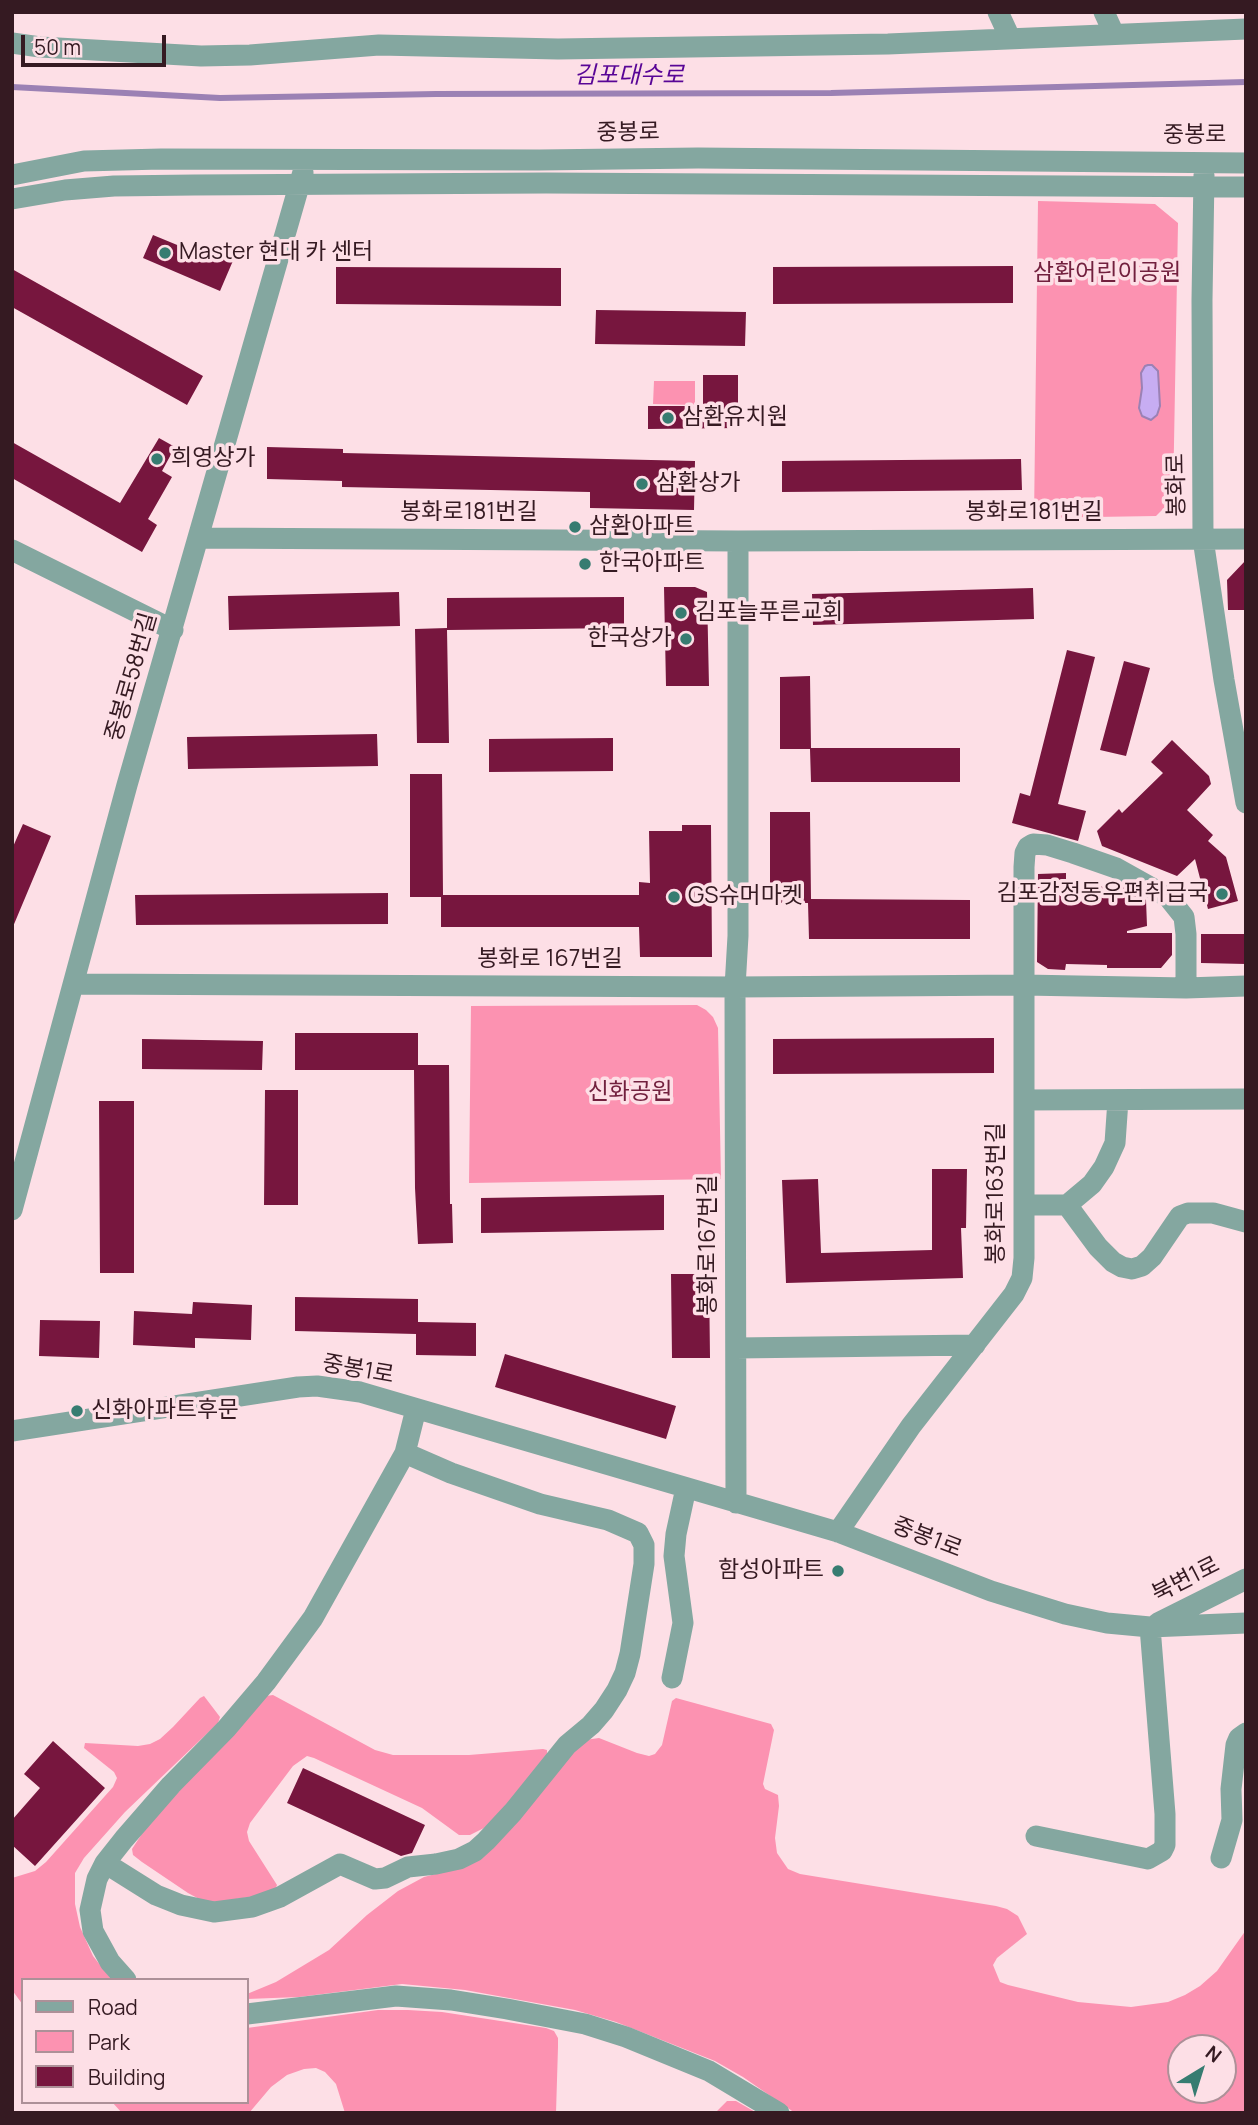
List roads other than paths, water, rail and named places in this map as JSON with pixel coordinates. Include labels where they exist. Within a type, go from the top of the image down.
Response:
[{"type":"street","points":[[998,12],[1010,38]]},
{"type":"street","points":[[1104,12],[1114,34]]},
{"type":"street","points":[[12,43],[66,49],[250,55],[379,45],[670,49],[888,44],[1246,29]]},
{"type":"street","name":"중봉로","points":[[12,175],[84,161],[120,159],[698,158],[1246,163]]},
{"type":"street","name":"중봉로58번길","points":[[12,1210],[127,785],[305,160]]},
{"type":"street","name":"봉화로","points":[[1205,162],[1202,300],[1203,539],[1246,803]]},
{"type":"street","points":[[12,199],[65,190],[114,186],[546,183],[1246,187]]},
{"type":"street","name":"봉화로181번길","points":[[199,538],[1246,540]]},
{"type":"street","points":[[735,987],[738,923],[738,541]]},
{"type":"street","points":[[12,550],[173,630]]},
{"type":"street","points":[[1024,1100],[1024,867],[1025,853],[1033,844],[1047,845],[1116,868],[1168,897],[1184,917],[1186,988]]},
{"type":"street","name":"봉화로 167번길","points":[[75,984],[735,987],[1024,985],[1186,988],[1246,986]]},
{"type":"street","name":"봉화로167번길","points":[[735,987],[736,1503]]},
{"type":"street","name":"봉화로163번길","points":[[838,1532],[911,1426],[1020,1286],[1024,1258],[1024,1100],[1246,1100]]},
{"type":"street","points":[[1024,1205],[1067,1205],[1092,1184],[1112,1153],[1118,1100]]},
{"type":"street","points":[[1067,1205],[1106,1255],[1122,1267],[1132,1269],[1142,1266],[1152,1257],[1180,1216],[1188,1213],[1213,1213],[1246,1222]]},
{"type":"street","points":[[736,1348],[975,1345]]},
{"type":"street","name":"중봉1로","points":[[12,1432],[298,1387],[317,1386],[360,1392],[838,1532],[991,1591],[1053,1610],[1107,1623],[1150,1627],[1246,1623]]},
{"type":"street","points":[[124,1978],[110,1962],[93,1931],[90,1910],[92,1894],[105,1863],[170,1785],[226,1729],[288,1654],[313,1618],[405,1453],[416,1409]]},
{"type":"street","points":[[105,1863],[156,1895],[181,1905],[214,1912],[252,1907],[280,1897],[340,1864],[375,1879],[384,1878],[408,1867],[459,1859],[475,1851],[486,1841],[567,1745],[604,1710],[625,1673],[630,1654],[644,1564],[644,1545],[638,1533],[608,1520],[540,1504],[451,1474],[405,1453]]},
{"type":"street","points":[[672,1678],[683,1623],[674,1556],[686,1488]]},
{"type":"street","name":"북변1로","points":[[1150,1627],[1246,1579]]},
{"type":"street","points":[[1036,1836],[1148,1859],[1162,1852],[1165,1845],[1165,1814],[1150,1627]]},
{"type":"street","points":[[1221,1858],[1232,1820],[1231,1789],[1236,1745],[1239,1738],[1246,1733]]},
{"type":"street","points":[[248,2014],[396,1996],[450,2000],[520,2011],[585,2024],[681,2058],[740,2088],[779,2113]]},
{"type":"waterway","name":"김포대수로","points":[[12,87],[220,98],[436,94],[831,93],[1246,82]]},
{"type":"place","name":"Master 현대 카 센터","points":[[165,253]]},
{"type":"place","name":"삼환유치원","points":[[668,418]]},
{"type":"place","name":"희영상가","points":[[157,459]]},
{"type":"place","name":"삼환상가","points":[[642,484]]},
{"type":"place","name":"삼환아파트","points":[[575,527]]},
{"type":"place","name":"한국아파트","points":[[585,564]]},
{"type":"place","name":"김포늘푸른교회","points":[[681,613]]},
{"type":"place","name":"한국상가","points":[[686,639]]},
{"type":"place","name":"김포감정동우편취급국","points":[[1222,894]]},
{"type":"place","name":"GS슈머마켓","points":[[674,897]]},
{"type":"place","name":"신화아파트후문","points":[[77,1411]]},
{"type":"place","name":"함성아파트","points":[[838,1571]]},
{"type":"park label","name":"삼환어린이공원","points":[[1107,274]]},
{"type":"park label","name":"신화공원","points":[[630,1093]]}]
